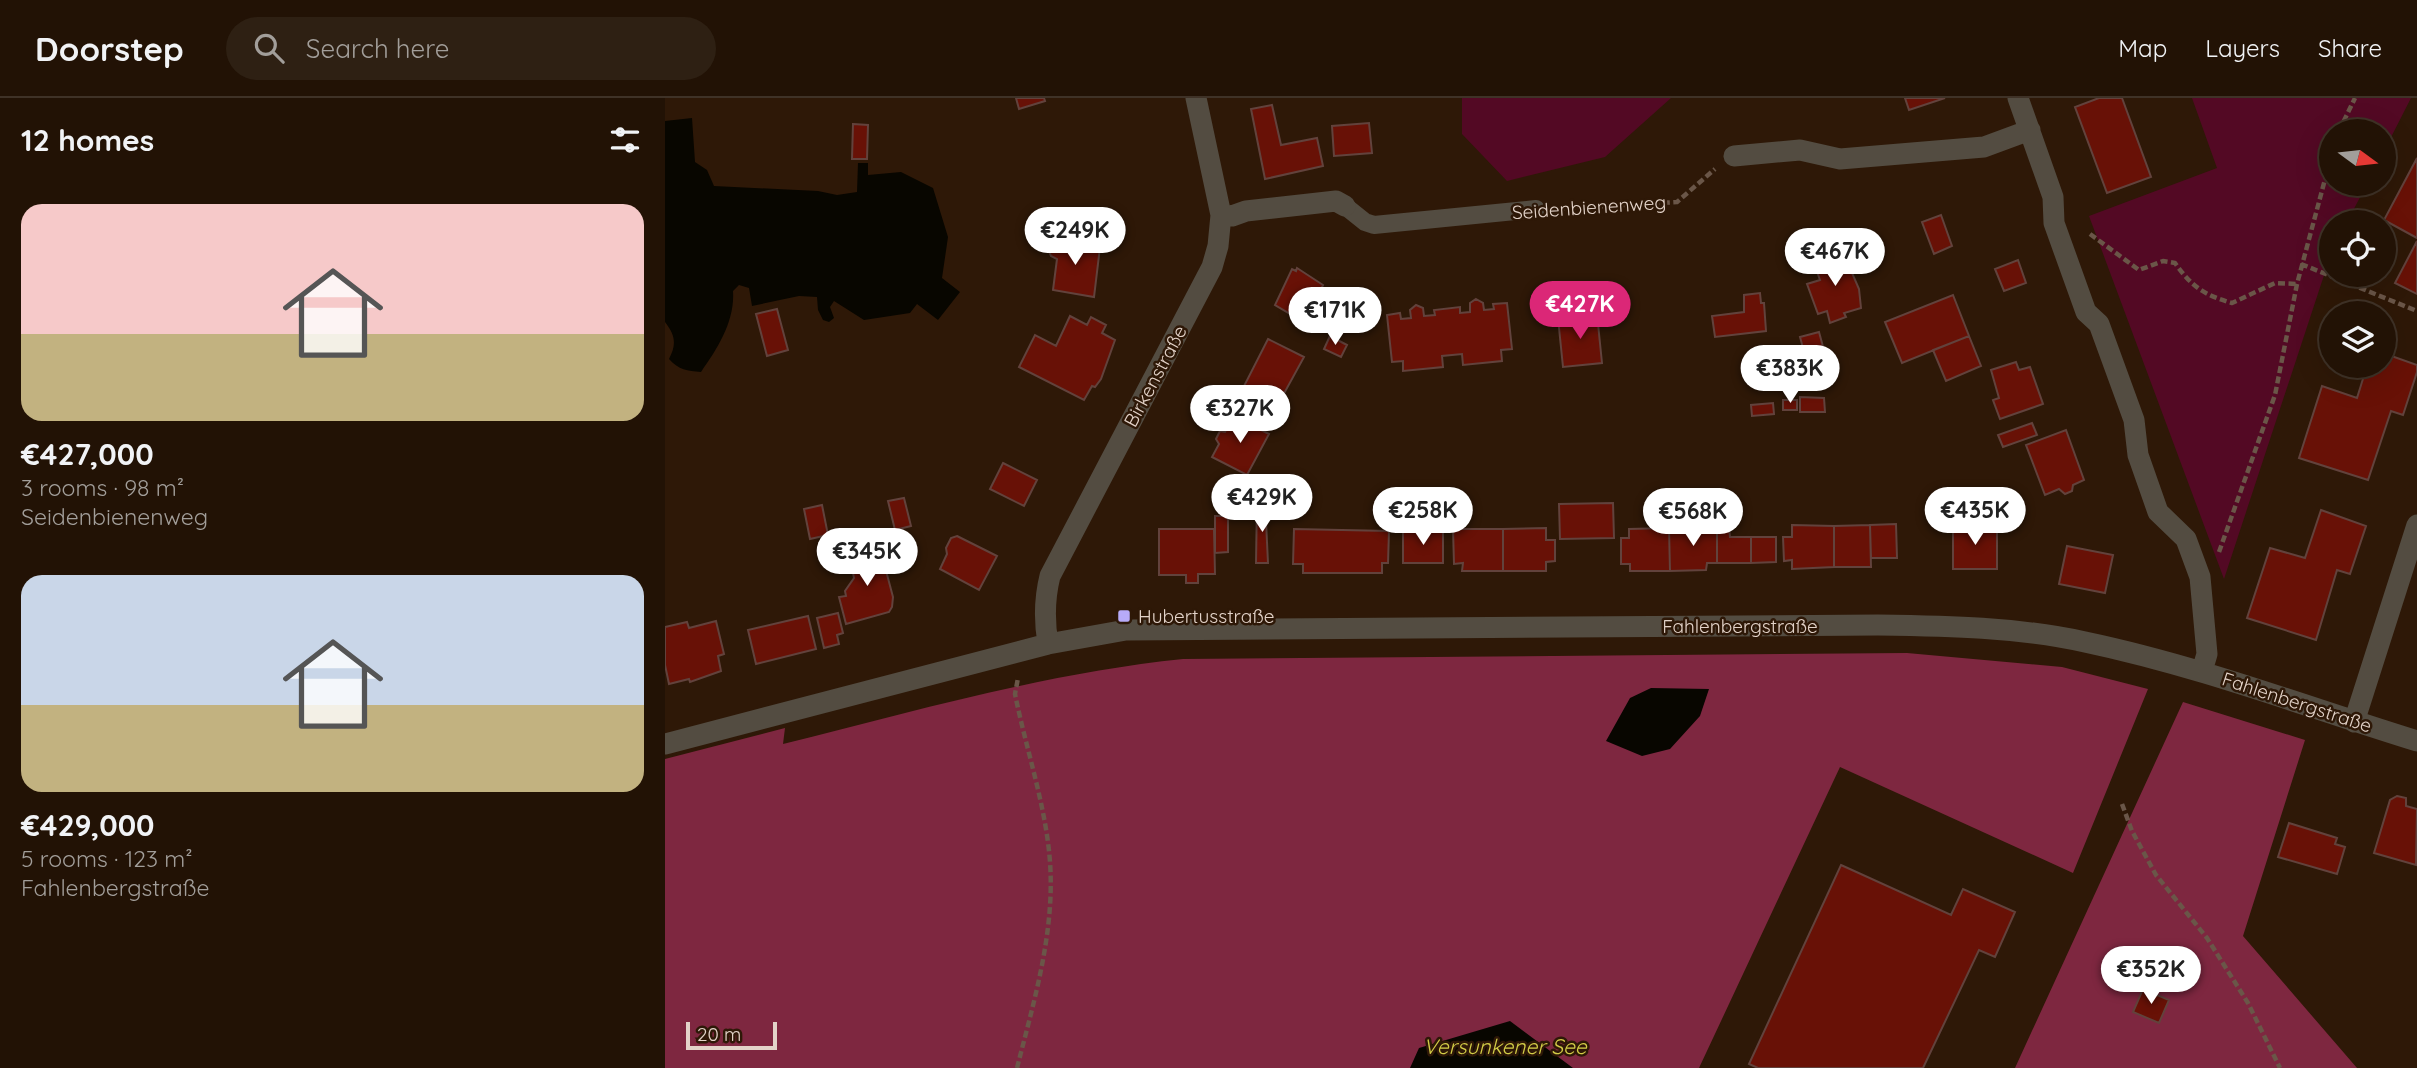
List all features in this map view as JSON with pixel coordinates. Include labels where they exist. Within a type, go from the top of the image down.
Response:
[{"type":"street","name":"Birkenstraße","points":[[1048,645],[1045,599],[1050,576],[1212,267],[1218,246],[1221,215],[1196,98]]},
{"type":"street","points":[[2018,98],[2053,197],[2054,223],[2086,312],[2099,324],[2134,420],[2138,455],[2158,512],[2186,539],[2200,577],[2207,654],[2202,671]]},
{"type":"street","points":[[1734,156],[1800,150],[1840,159],[1984,147],[2030,130]]},
{"type":"street","name":"Seidenbienenweg","points":[[1221,215],[1231,216],[1245,211],[1336,201],[1345,206]]},
{"type":"street","points":[[2354,722],[2417,525]]},
{"type":"street","name":"Fahlenbergstraße","points":[[1048,645],[1126,630],[1966,626],[2083,641],[2202,671],[2417,741]]},
{"type":"street","points":[[665,744],[1048,645]]},
{"type":"lane","name":"Seidenbienenweg","points":[[1345,206],[1365,222],[1374,225],[1536,209]]},
{"type":"path","points":[[2345,119],[2355,98]]},
{"type":"path","name":"Seidenbienenweg","points":[[1536,209],[1610,208],[1677,202],[1734,156]]},
{"type":"path","points":[[2200,577],[2209,572],[2224,544],[2275,395],[2301,264],[2320,196]]},
{"type":"path","points":[[2090,234],[2139,270],[2163,261],[2175,263],[2191,285],[2215,298],[2232,303],[2275,283],[2297,284]]},
{"type":"path","points":[[2301,264],[2417,311]]},
{"type":"path","points":[[1017,1068],[1037,993],[1049,921],[1050,862],[1015,694],[1022,652]]},
{"type":"path","points":[[2122,804],[2132,831],[2156,875],[2207,938],[2248,1003],[2280,1068]]},
{"type":"shaded area","points":[[1462,98],[1671,98],[1605,157],[1507,181],[1462,134]]},
{"type":"shaded area","points":[[2192,98],[2411,98],[2396,127],[2396,119],[2319,119],[2319,196],[2361,196],[2353,210],[2319,210],[2320,287],[2224,579],[2089,216],[2217,168]]},
{"type":"shaded area","points":[[1907,653],[2062,667],[2148,689],[2073,873],[1840,767],[1699,1068],[665,1068],[665,759],[785,728],[783,744],[1031,683],[1183,659]]},
{"type":"shaded area","points":[[2183,702],[2305,740],[2243,936],[2357,1068],[2015,1068]]},
{"type":"water","points":[[692,118],[695,162],[707,170],[714,186],[818,191],[837,195],[857,192],[858,163],[868,163],[868,175],[901,172],[933,188],[948,237],[942,278],[960,292],[938,320],[917,304],[910,313],[864,320],[834,301],[830,307],[834,318],[829,322],[823,320],[818,310],[817,297],[799,296],[752,306],[749,288],[739,285],[733,291],[731,313],[724,334],[701,372],[676,366],[669,359],[674,340],[665,322],[665,121]]},
{"type":"water","points":[[1651,688],[1709,689],[1700,716],[1670,749],[1642,756],[1606,741],[1630,698]]},
{"type":"water","name":"Versunkener See","points":[[1510,1021],[1573,1068],[1410,1068],[1419,1048]]},
{"type":"building","points":[[1016,98],[1044,98],[1045,101],[1019,109]]},
{"type":"building","points":[[1905,98],[1945,98],[1909,110]]},
{"type":"building","points":[[2099,98],[2122,98],[2151,177],[2107,193],[2075,107]]},
{"type":"building","points":[[1272,105],[1281,145],[1317,138],[1323,166],[1265,179],[1251,109]]},
{"type":"building","points":[[1369,123],[1372,153],[1334,156],[1332,126]]},
{"type":"building","points":[[853,124],[868,125],[867,159],[852,159]]},
{"type":"building","points":[[2417,158],[2417,238],[2396,227],[2396,210],[2389,210]]},
{"type":"building","points":[[1941,215],[1952,246],[1934,254],[1922,222]]},
{"type":"building","points":[[1057,240],[1100,247],[1094,297],[1053,290],[1057,259],[1051,256],[1047,247]]},
{"type":"building","points":[[2417,241],[2417,294],[2396,281]]},
{"type":"building","points":[[1843,252],[1859,289],[1861,308],[1844,313],[1846,317],[1830,323],[1827,311],[1818,314],[1807,284],[1820,280],[1814,263]]},
{"type":"building","points":[[2018,260],[2026,283],[2004,291],[1995,269]]},
{"type":"building","points":[[1297,268],[1323,285],[1304,322],[1275,305],[1292,269],[1296,271]]},
{"type":"building","points":[[1760,293],[1761,303],[1764,303],[1766,331],[1715,337],[1712,316],[1744,312],[1744,295]]},
{"type":"building","points":[[1953,295],[1969,336],[1902,363],[1885,322]]},
{"type":"building","points":[[1476,299],[1483,303],[1484,310],[1494,309],[1493,304],[1507,303],[1512,349],[1501,350],[1502,361],[1463,365],[1462,354],[1442,356],[1443,367],[1403,371],[1403,361],[1392,362],[1387,315],[1400,313],[1401,319],[1411,318],[1410,310],[1416,305],[1423,308],[1424,316],[1435,315],[1434,310],[1460,307],[1460,313],[1470,312],[1470,303]]},
{"type":"building","points":[[777,309],[788,350],[767,356],[756,314]]},
{"type":"building","points":[[1597,314],[1602,363],[1563,367],[1558,318]]},
{"type":"building","points":[[1070,316],[1087,325],[1091,317],[1106,325],[1102,333],[1115,340],[1101,379],[1095,387],[1092,386],[1084,400],[1019,367],[1035,335],[1056,346]]},
{"type":"building","points":[[1819,332],[1828,365],[1809,370],[1800,337]]},
{"type":"building","points":[[1330,336],[1347,345],[1341,357],[1324,349]]},
{"type":"building","points":[[1969,336],[1981,366],[1946,381],[1933,350]]},
{"type":"building","points":[[1268,339],[1304,357],[1275,410],[1241,392]]},
{"type":"building","points":[[1787,350],[1791,374],[1761,379],[1760,365],[1774,362],[1772,352]]},
{"type":"building","points":[[2396,358],[2417,365],[2403,415],[2391,411],[2368,480],[2299,458],[2322,386],[2357,398],[2363,378],[2396,378]]},
{"type":"building","points":[[2016,362],[2019,370],[2030,367],[2043,404],[2000,419],[1993,400],[1999,398],[1991,370]]},
{"type":"building","points":[[1800,397],[1824,398],[1825,412],[1800,412]]},
{"type":"building","points":[[1783,400],[1797,400],[1797,410],[1783,410]]},
{"type":"building","points":[[1773,403],[1774,414],[1752,416],[1751,405]]},
{"type":"building","points":[[1234,416],[1269,434],[1247,475],[1212,457],[1219,444],[1216,439],[1220,431],[1225,432]]},
{"type":"building","points":[[2032,423],[2037,435],[2003,447],[1998,435]]},
{"type":"building","points":[[2066,430],[2084,480],[2073,485],[2072,491],[2065,494],[2059,489],[2045,495],[2026,445]]},
{"type":"building","points":[[1003,463],[1037,480],[1024,506],[990,489]]},
{"type":"building","points":[[904,498],[911,526],[895,530],[888,501]]},
{"type":"building","points":[[1265,500],[1268,563],[1256,563],[1257,501]]},
{"type":"building","points":[[1613,503],[1614,538],[1560,539],[1559,504]]},
{"type":"building","points":[[822,505],[828,535],[810,539],[804,509]]},
{"type":"building","points":[[2321,510],[2366,526],[2350,574],[2337,570],[2316,640],[2247,618],[2270,548],[2305,558]]},
{"type":"building","points":[[1215,516],[1228,516],[1228,552],[1215,553]]},
{"type":"building","points":[[1896,524],[1897,558],[1871,558],[1870,525]]},
{"type":"building","points":[[1792,525],[1834,526],[1834,567],[1792,569],[1792,560],[1784,561],[1783,537],[1792,537]]},
{"type":"building","points":[[1870,525],[1871,567],[1834,567],[1834,526]]},
{"type":"building","points":[[1953,525],[1997,525],[1997,569],[1953,569]]},
{"type":"building","points":[[1717,527],[1717,563],[1707,563],[1706,570],[1670,571],[1669,528]]},
{"type":"building","points":[[1717,527],[1729,527],[1730,537],[1751,537],[1751,563],[1717,563]]},
{"type":"building","points":[[1546,528],[1546,540],[1555,540],[1555,561],[1546,562],[1546,571],[1503,571],[1503,529]]},
{"type":"building","points":[[1669,528],[1670,571],[1630,571],[1630,564],[1621,564],[1621,538],[1629,538],[1629,529]]},
{"type":"building","points":[[1159,529],[1214,529],[1215,574],[1198,574],[1198,583],[1186,583],[1186,575],[1159,575]]},
{"type":"building","points":[[1294,529],[1389,531],[1388,563],[1382,563],[1382,573],[1303,573],[1303,564],[1293,564]]},
{"type":"building","points":[[1453,529],[1503,529],[1503,571],[1462,571],[1463,563],[1454,564]]},
{"type":"building","points":[[1403,531],[1443,531],[1443,563],[1403,563]]},
{"type":"building","points":[[957,536],[997,556],[979,590],[940,569],[951,538]]},
{"type":"building","points":[[1751,537],[1776,537],[1776,562],[1751,563]]},
{"type":"building","points":[[2067,546],[2113,555],[2105,593],[2059,584]]},
{"type":"building","points":[[880,548],[893,597],[892,607],[889,612],[846,624],[839,597],[846,596],[845,591],[854,578],[850,557]]},
{"type":"building","points":[[838,613],[843,633],[837,635],[839,644],[824,648],[817,618]]},
{"type":"building","points":[[808,616],[816,649],[756,664],[748,630]]},
{"type":"building","points":[[716,621],[724,654],[718,656],[721,671],[690,682],[689,679],[669,684],[665,665],[665,627],[687,622],[689,628]]},
{"type":"building","points":[[2397,796],[2406,798],[2406,806],[2417,809],[2416,865],[2374,853],[2390,800]]},
{"type":"building","points":[[2289,823],[2337,838],[2335,844],[2345,847],[2337,874],[2278,857]]},
{"type":"building","points":[[1841,865],[1951,915],[1963,889],[2015,912],[1995,957],[1979,950],[1923,1068],[1758,1068],[1749,1064]]},
{"type":"building","points":[[2143,989],[2169,1000],[2159,1023],[2133,1012]]},
{"type":"place","name":"Hubertusstraße","points":[[1124,616]]}]
